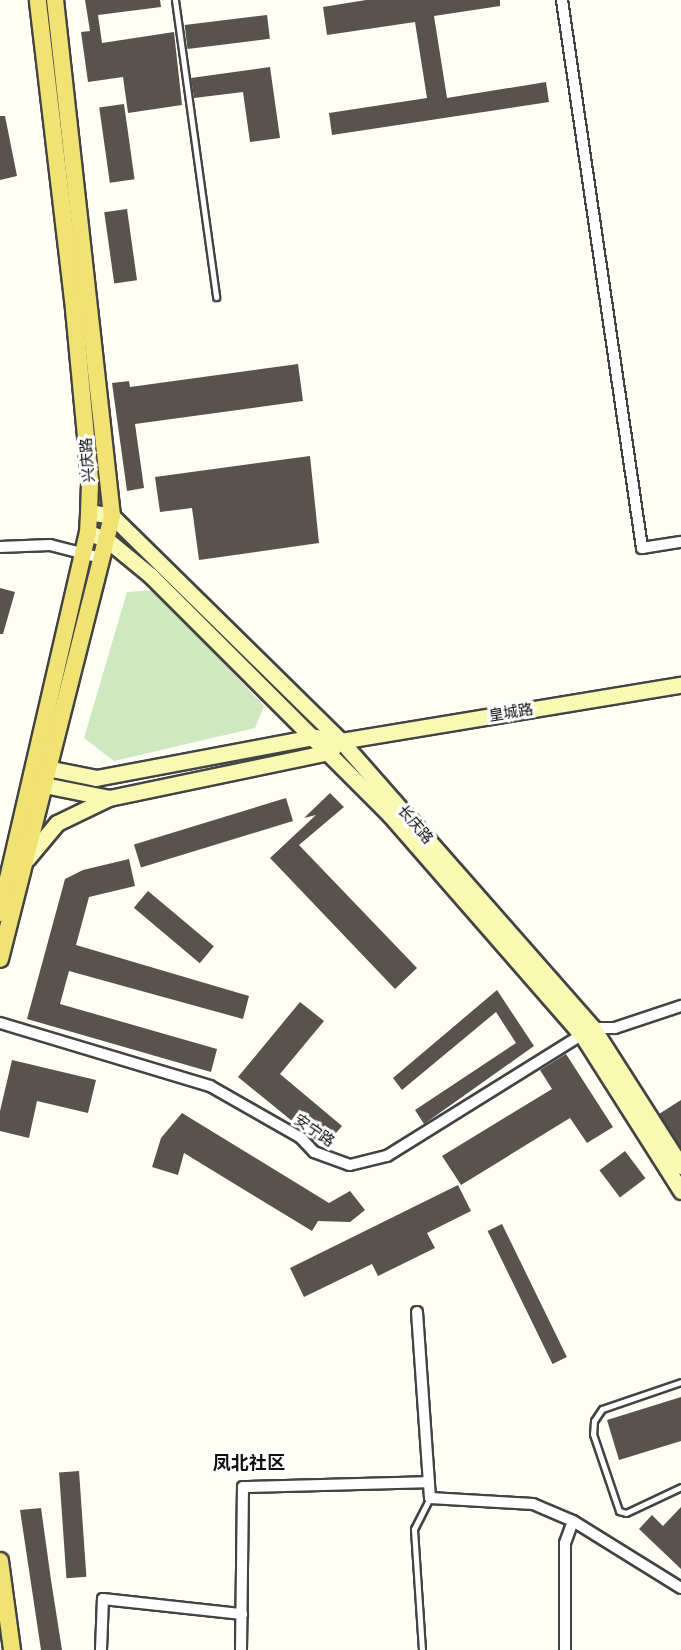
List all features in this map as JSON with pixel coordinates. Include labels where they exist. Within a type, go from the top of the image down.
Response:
[{"type":"main road","name":"兴庆路","points":[[38,0],[90,478],[88,533],[43,767]]},
{"type":"main road","points":[[55,0],[112,516],[89,512]]},
{"type":"main road","name":"兴庆路","points":[[0,913],[112,516]]},
{"type":"main road","name":"长庆路","points":[[112,516],[341,741],[587,1031],[681,1166]]},
{"type":"main road","points":[[88,533],[106,539],[151,576],[314,737],[389,814],[587,1031],[681,1191]]},
{"type":"main road","name":"皇城路","points":[[43,767],[96,778],[314,737],[341,741],[681,686]]},
{"type":"main road","points":[[27,859],[57,823],[109,798],[328,752],[341,741]]},
{"type":"main road","name":"兴庆路","points":[[0,959],[27,859],[38,784]]},
{"type":"main road","points":[[38,784],[109,798]]},
{"type":"main road","points":[[0,1560],[12,1650]]},
{"type":"street","points":[[562,0],[642,548],[681,542]]},
{"type":"street","points":[[0,547],[50,545],[101,558]]},
{"type":"street","points":[[587,1031],[615,1028],[681,1006]]},
{"type":"street","name":"安宁路","points":[[0,1023],[210,1086],[301,1138],[322,1156],[350,1165],[387,1156],[587,1031]]},
{"type":"street","points":[[417,1312],[430,1498],[534,1504],[573,1521],[681,1588]]},
{"type":"street","points":[[242,1650],[243,1487],[429,1482]]},
{"type":"street","points":[[565,1650],[565,1543],[573,1521]]},
{"type":"street","points":[[101,1650],[103,1599],[242,1614]]},
{"type":"lane","points":[[175,0],[216,297]]},
{"type":"lane","points":[[681,1382],[602,1409],[594,1421],[593,1434],[619,1511],[626,1513],[681,1487]]},
{"type":"lane","points":[[422,1650],[414,1529],[430,1498]]},
{"type":"green space","points":[[155,590],[264,706],[255,728],[114,761],[84,738],[127,592]]},
{"type":"building","points":[[85,0],[160,0],[161,7],[98,15],[102,43],[174,32],[182,105],[128,113],[123,77],[88,82],[81,32],[90,31]]},
{"type":"building","points":[[366,0],[500,0],[500,6],[434,16],[447,98],[546,82],[549,102],[332,135],[329,113],[427,98],[415,22],[327,35],[323,7]]},
{"type":"building","points":[[267,15],[270,39],[188,49],[185,25]]},
{"type":"building","points":[[270,67],[280,138],[250,142],[243,92],[194,98],[191,78]]},
{"type":"building","points":[[124,104],[135,179],[110,183],[99,107]]},
{"type":"building","points":[[0,116],[5,116],[17,176],[0,180]]},
{"type":"building","points":[[127,209],[137,280],[114,284],[104,212]]},
{"type":"building","points":[[298,364],[303,401],[135,424],[144,488],[127,491],[112,383],[129,381],[130,387]]},
{"type":"building","points":[[310,456],[319,543],[199,560],[192,508],[160,512],[155,477]]},
{"type":"building","points":[[0,588],[15,592],[3,634],[0,634]]},
{"type":"building","points":[[330,793],[344,807],[299,845],[417,968],[395,989],[270,858],[316,815],[304,818]]},
{"type":"building","points":[[286,798],[293,821],[141,867],[134,844]]},
{"type":"building","points":[[129,859],[135,886],[89,897],[76,945],[249,996],[243,1019],[69,971],[60,1004],[217,1049],[211,1072],[27,1019],[65,879],[83,870]]},
{"type":"building","points":[[148,891],[214,946],[200,963],[134,908]]},
{"type":"building","points":[[497,990],[534,1046],[424,1124],[415,1110],[516,1043],[496,1012],[402,1090],[393,1078]]},
{"type":"building","points":[[300,1002],[324,1021],[280,1074],[342,1126],[324,1147],[238,1077]]},
{"type":"building","points":[[566,1054],[613,1127],[587,1143],[570,1118],[461,1185],[442,1156],[552,1089],[540,1070]]},
{"type":"building","points":[[12,1060],[96,1080],[88,1113],[37,1101],[29,1138],[0,1131],[0,1111]]},
{"type":"building","points":[[681,1100],[681,1148],[659,1114]]},
{"type":"building","points":[[182,1113],[329,1203],[350,1191],[365,1210],[350,1222],[318,1221],[312,1231],[184,1153],[178,1175],[152,1167],[161,1138]]},
{"type":"building","points":[[625,1151],[645,1178],[620,1197],[599,1170]]},
{"type":"building","points":[[458,1185],[471,1211],[427,1233],[435,1248],[378,1276],[372,1264],[304,1297],[290,1268]]},
{"type":"building","points":[[502,1224],[567,1357],[552,1364],[488,1231]]},
{"type":"building","points":[[681,1397],[681,1441],[619,1460],[607,1420]]},
{"type":"building","points":[[79,1471],[86,1577],[66,1578],[59,1472]]},
{"type":"building","points":[[681,1507],[681,1569],[639,1529],[652,1515],[663,1526]]},
{"type":"building","points":[[41,1508],[62,1650],[41,1650],[20,1510]]},
{"type":"district","name":"凤北社区","points":[[249,1463]]}]
